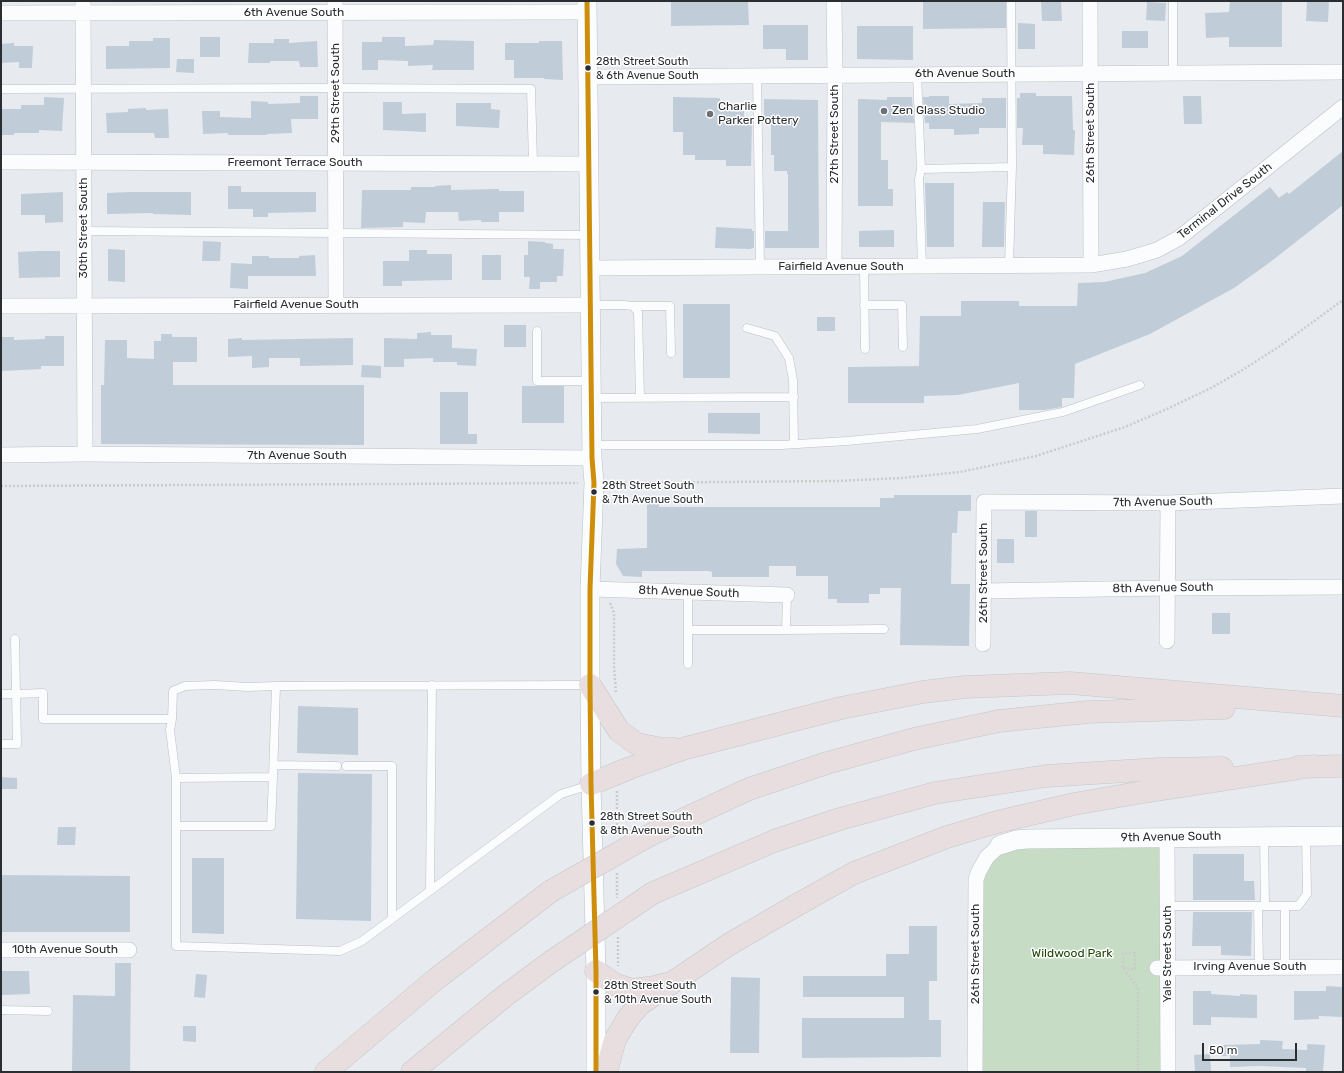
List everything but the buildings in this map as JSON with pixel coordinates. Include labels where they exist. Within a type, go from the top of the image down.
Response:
[{"type":"highway","points":[[591,784],[686,748],[841,708],[923,692],[965,687],[1070,682],[1343,706]]},
{"type":"highway","points":[[590,685],[619,731],[637,744],[662,749],[686,748]]},
{"type":"highway","points":[[326,1072],[436,979],[551,891],[650,835],[749,789],[820,765],[914,739],[999,722],[1088,712],[1343,706]]},
{"type":"highway","points":[[606,1072],[615,1040],[628,1018],[639,1006],[728,945],[854,873],[947,837],[997,822],[1074,804],[1313,766]]},
{"type":"highway","points":[[412,1072],[506,995],[552,961],[653,893],[774,841],[840,819],[935,793],[1046,776],[1159,769],[1343,766]]},
{"type":"highway","points":[[596,971],[614,984],[632,990],[655,987],[674,981]]},
{"type":"street","name":"27th Street South","points":[[834,1],[834,267]]},
{"type":"street","name":"26th Street South","points":[[1090,1],[1091,265]]},
{"type":"street","name":"6th Avenue South","points":[[1,13],[83,7],[587,6]]},
{"type":"street","points":[[587,6],[591,389],[594,483],[590,589],[590,685],[596,971],[596,1072]]},
{"type":"street","name":"30th Street South","points":[[83,7],[85,454]]},
{"type":"street","name":"29th Street South","points":[[335,7],[336,305]]},
{"type":"street","name":"6th Avenue South","points":[[588,77],[1343,72]]},
{"type":"street","name":"Terminal Drive South","points":[[1091,265],[1127,259],[1157,250],[1179,238],[1343,106]]},
{"type":"street","name":"Freemont Terrace South","points":[[1,162],[589,164]]},
{"type":"street","name":"Fairfield Avenue South","points":[[590,268],[1091,265]]},
{"type":"street","name":"Fairfield Avenue South","points":[[1,306],[590,305]]},
{"type":"street","name":"7th Avenue South","points":[[1,455],[592,452]]},
{"type":"street","name":"7th Avenue South","points":[[984,502],[1168,503],[1343,496]]},
{"type":"street","name":"26th Street South","points":[[983,644],[984,502]]},
{"type":"street","points":[[1167,641],[1168,503]]},
{"type":"street","name":"8th Avenue South","points":[[984,591],[1343,587]]},
{"type":"street","name":"8th Avenue South","points":[[590,589],[787,595]]},
{"type":"street","name":"9th Avenue South","points":[[1000,845],[1016,840],[1027,839],[1343,836]]},
{"type":"street","name":"Yale Street South","points":[[1167,837],[1168,906],[1162,968],[1168,1072]]},
{"type":"street","name":"26th Street South","points":[[975,1072],[976,879],[987,856],[1000,845]]},
{"type":"street","name":"10th Avenue South","points":[[1,950],[129,950]]},
{"type":"street","name":"Irving Avenue South","points":[[1162,968],[1343,967]]},
{"type":"lane","points":[[1009,265],[1012,167],[1011,1]]},
{"type":"lane","points":[[1173,1],[1173,73]]},
{"type":"lane","points":[[917,74],[921,169],[919,179],[922,266]]},
{"type":"lane","points":[[756,76],[760,267]]},
{"type":"lane","points":[[1,89],[531,89],[533,163]]},
{"type":"lane","points":[[921,169],[1012,167]]},
{"type":"lane","points":[[84,231],[590,235]]},
{"type":"lane","points":[[864,266],[865,349]]},
{"type":"lane","points":[[590,305],[670,306],[671,353]]},
{"type":"lane","points":[[864,305],[902,305],[903,347]]},
{"type":"lane","points":[[633,306],[638,312],[640,398]]},
{"type":"lane","points":[[747,328],[775,336],[789,358],[793,380],[794,444]]},
{"type":"lane","points":[[537,331],[537,381],[640,398],[794,398]]},
{"type":"lane","points":[[592,452],[847,441],[977,429],[1063,412],[1140,385]]},
{"type":"lane","points":[[688,592],[688,664]]},
{"type":"lane","points":[[786,630],[787,595]]},
{"type":"lane","points":[[688,630],[884,629]]},
{"type":"lane","points":[[1,744],[17,744],[15,639]]},
{"type":"lane","points":[[590,685],[185,686],[174,691],[170,730],[176,778],[176,946],[340,951],[362,941],[561,794],[591,784]]},
{"type":"lane","points":[[177,826],[271,826],[276,686]]},
{"type":"lane","points":[[430,891],[432,686]]},
{"type":"lane","points":[[1,694],[43,694],[43,719],[172,719]]},
{"type":"lane","points":[[274,765],[337,766]]},
{"type":"lane","points":[[346,766],[392,766],[392,918]]},
{"type":"lane","points":[[176,778],[273,777]]},
{"type":"lane","points":[[1259,967],[1264,836]]},
{"type":"lane","points":[[1168,906],[1298,906],[1307,894],[1306,836]]},
{"type":"lane","points":[[1285,906],[1285,967]]},
{"type":"lane","points":[[1,1010],[48,1011]]},
{"type":"path","points":[[1,486],[582,483]]},
{"type":"path","points":[[610,590],[610,605],[614,613],[614,666],[617,697]]},
{"type":"path","points":[[1122,968],[1134,969],[1135,953],[1123,953],[1122,968],[1138,988],[1138,1072]]},
{"type":"green space","name":"Wildwood Park","points":[[1167,837],[1168,1072],[975,1072],[976,886],[993,851]]},
{"type":"transit line","points":[[587,1],[592,458],[594,483],[590,589],[590,685],[596,971],[596,1072]]},
{"type":"place","name":"28th Street South & 6th Avenue South","points":[[588,68]]},
{"type":"place","name":"Zen Glass Studio","points":[[884,111]]},
{"type":"place","name":"Charlie Parker Pottery","points":[[710,114]]},
{"type":"place","name":"28th Street South & 7th Avenue South","points":[[594,492]]},
{"type":"place","name":"28th Street South & 8th Avenue South","points":[[592,823]]},
{"type":"place","name":"28th Street South & 10th Avenue South","points":[[596,992]]}]
